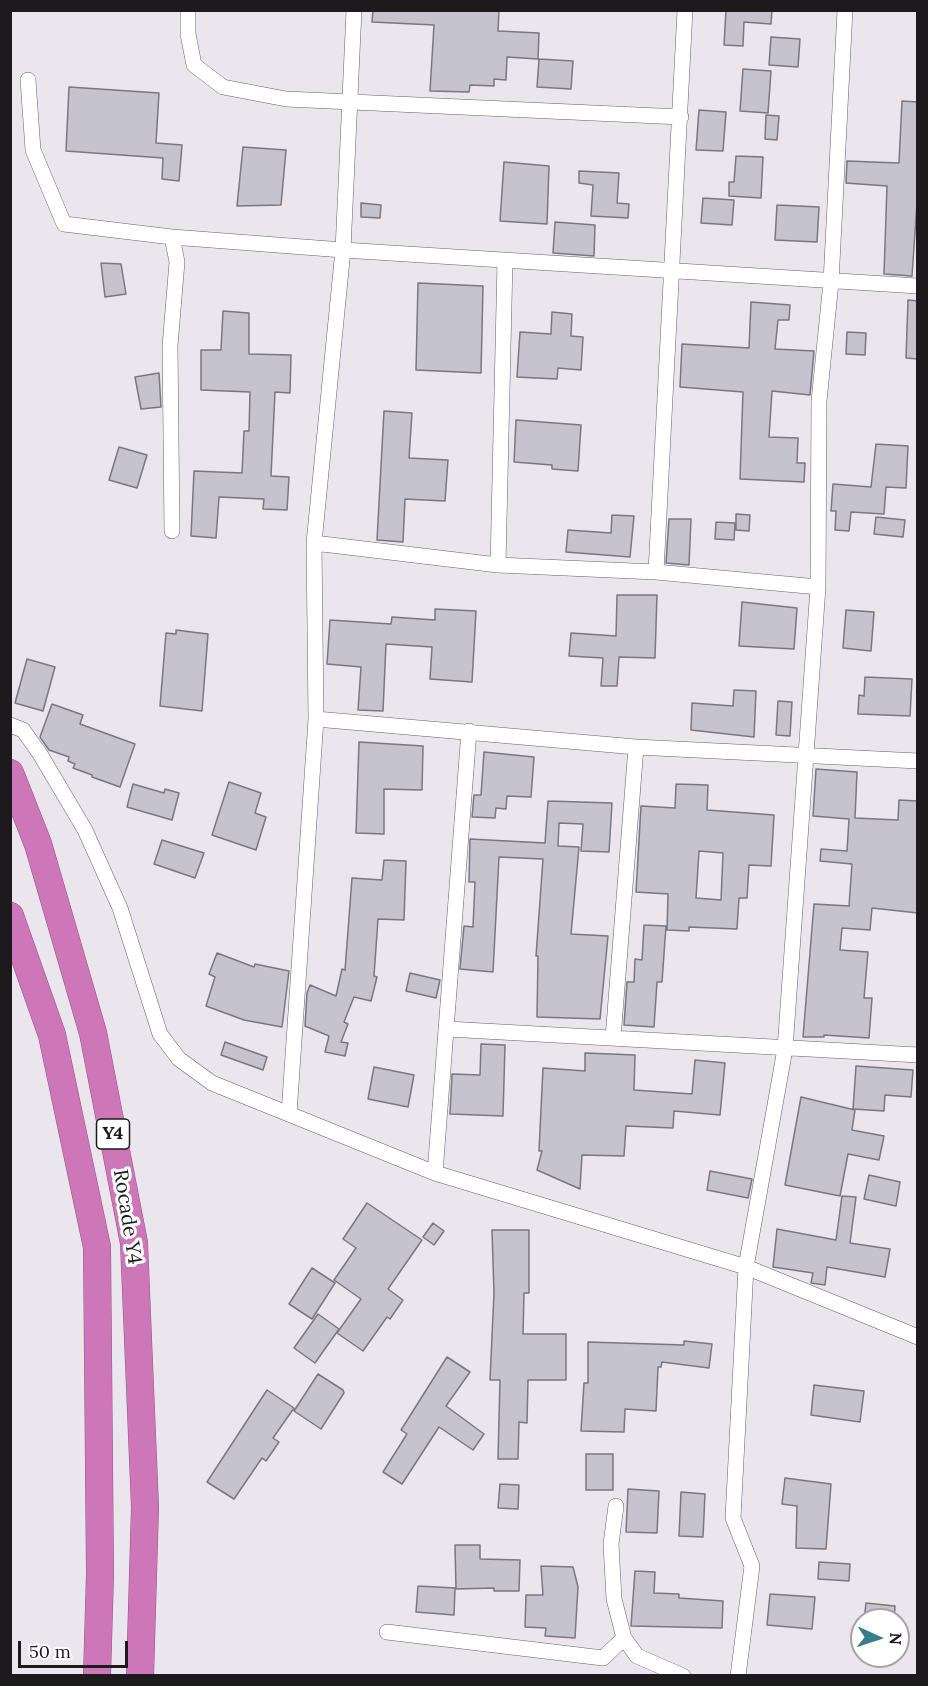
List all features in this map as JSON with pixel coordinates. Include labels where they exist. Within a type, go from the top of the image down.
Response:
[{"type":"highway","name":"Rocade Y4","points":[[10,773],[38,844],[93,1032],[134,1243],[145,1507],[140,1676]]},
{"type":"highway","name":"Rocade Y4","points":[[10,916],[52,1035],[97,1247],[100,1574],[97,1676]]},
{"type":"street","points":[[188,10],[188,34],[194,65],[223,87],[286,99],[681,117]]},
{"type":"street","points":[[289,1114],[316,720],[314,543],[343,250],[354,10]]},
{"type":"street","points":[[656,572],[685,10]]},
{"type":"street","points":[[738,1676],[752,1566],[733,1518],[746,1268],[785,1048],[818,587],[819,401],[831,282],[844,10]]},
{"type":"street","points":[[28,80],[33,150],[64,224],[172,237],[343,250],[918,286]]},
{"type":"street","points":[[172,237],[177,262],[170,346],[172,531]]},
{"type":"street","points":[[498,565],[505,261]]},
{"type":"street","points":[[314,543],[498,565],[656,572],[818,587]]},
{"type":"street","points":[[316,720],[469,731],[636,747],[918,761]]},
{"type":"street","points":[[10,724],[23,730],[40,754],[85,830],[120,908],[160,1034],[168,1047],[212,1083],[435,1173],[746,1268],[918,1336]]},
{"type":"street","points":[[435,1173],[469,731]]},
{"type":"street","points":[[613,1038],[636,747]]},
{"type":"street","points":[[447,1029],[918,1055]]},
{"type":"street","points":[[616,1506],[611,1544],[614,1599],[624,1638],[637,1656],[683,1676]]},
{"type":"street","points":[[387,1632],[603,1658],[624,1638]]},
{"type":"building","points":[[373,10],[499,10],[498,31],[539,33],[538,59],[507,57],[506,80],[494,79],[494,86],[470,85],[469,92],[430,91],[434,25],[372,22]]},
{"type":"building","points":[[726,10],[772,10],[771,24],[744,22],[743,46],[724,45]]},
{"type":"building","points":[[771,37],[800,39],[798,67],[769,65]]},
{"type":"building","points":[[539,59],[573,61],[571,89],[537,87]]},
{"type":"building","points":[[743,69],[771,71],[768,113],[740,111]]},
{"type":"building","points":[[69,87],[159,93],[156,143],[182,145],[179,181],[162,179],[163,158],[66,151]]},
{"type":"building","points":[[902,101],[918,102],[918,188],[912,276],[884,274],[887,186],[846,183],[847,161],[899,163]]},
{"type":"building","points":[[699,110],[726,112],[723,151],[696,150]]},
{"type":"building","points":[[766,115],[779,116],[777,140],[765,139]]},
{"type":"building","points":[[243,147],[286,150],[281,205],[237,206]]},
{"type":"building","points":[[736,156],[763,157],[761,198],[729,196],[729,182],[734,182]]},
{"type":"building","points":[[504,162],[549,166],[547,224],[500,221]]},
{"type":"building","points":[[579,171],[619,173],[617,203],[629,204],[628,218],[591,216],[593,185],[579,183]]},
{"type":"building","points":[[703,198],[734,200],[732,225],[701,223]]},
{"type":"building","points":[[361,203],[381,205],[380,218],[361,217]]},
{"type":"building","points":[[777,205],[819,207],[817,242],[775,240]]},
{"type":"building","points":[[555,222],[595,225],[594,256],[553,253]]},
{"type":"building","points":[[101,263],[121,264],[126,294],[105,297]]},
{"type":"building","points":[[418,283],[483,286],[481,373],[416,370]]},
{"type":"building","points":[[908,300],[918,301],[918,359],[906,358]]},
{"type":"building","points":[[751,302],[790,305],[789,320],[778,320],[775,349],[814,351],[810,395],[772,391],[769,437],[798,438],[797,463],[805,463],[804,482],[740,479],[743,392],[680,387],[682,344],[749,348]]},
{"type":"building","points":[[223,311],[249,313],[249,354],[291,355],[290,393],[275,392],[271,476],[289,477],[287,510],[263,509],[264,499],[219,497],[216,538],[191,536],[194,471],[242,473],[244,431],[249,431],[250,392],[201,390],[201,350],[221,350]]},
{"type":"building","points":[[552,312],[572,314],[571,336],[583,337],[581,370],[558,368],[557,379],[517,377],[520,332],[551,334]]},
{"type":"building","points":[[847,332],[866,333],[865,355],[846,354]]},
{"type":"building","points":[[159,373],[161,407],[141,409],[135,377]]},
{"type":"building","points":[[384,411],[412,413],[409,458],[448,460],[445,501],[405,499],[403,542],[377,540]]},
{"type":"building","points":[[516,420],[581,425],[578,471],[552,469],[552,465],[514,462]]},
{"type":"building","points":[[876,444],[908,446],[906,488],[886,487],[884,514],[851,512],[849,531],[835,530],[836,511],[831,511],[833,484],[871,487]]},
{"type":"building","points":[[119,447],[147,455],[137,488],[109,480]]},
{"type":"building","points":[[736,514],[750,515],[749,531],[736,530]]},
{"type":"building","points":[[612,515],[634,516],[630,557],[566,552],[568,530],[611,533]]},
{"type":"building","points":[[876,517],[905,520],[903,537],[874,534]]},
{"type":"building","points":[[669,519],[691,519],[689,565],[666,563]]},
{"type":"building","points":[[716,522],[735,523],[734,540],[715,539]]},
{"type":"building","points":[[617,595],[657,595],[655,658],[619,657],[617,686],[601,686],[603,658],[569,656],[571,633],[616,636]]},
{"type":"building","points":[[742,602],[797,608],[794,649],[739,646]]},
{"type":"building","points":[[435,609],[476,611],[472,682],[430,679],[432,647],[386,644],[383,711],[358,710],[361,667],[327,664],[330,620],[391,624],[392,617],[435,620]]},
{"type":"building","points":[[846,610],[874,612],[871,651],[843,648]]},
{"type":"building","points":[[176,630],[208,634],[202,711],[160,706],[166,633],[176,634]]},
{"type":"building","points":[[27,659],[55,667],[43,711],[15,703]]},
{"type":"building","points":[[865,677],[912,679],[910,716],[858,714],[859,695],[864,696]]},
{"type":"building","points":[[734,690],[756,691],[754,737],[691,730],[692,703],[733,706]]},
{"type":"building","points":[[778,701],[792,702],[790,736],[776,735]]},
{"type":"building","points":[[52,704],[83,715],[80,724],[135,744],[120,787],[73,768],[75,764],[68,761],[69,757],[49,750],[40,737]]},
{"type":"building","points":[[359,742],[423,746],[422,790],[384,789],[384,834],[356,833]]},
{"type":"building","points":[[484,752],[534,757],[531,797],[507,796],[506,809],[496,808],[495,818],[472,817],[474,795],[481,795]]},
{"type":"building","points":[[816,769],[857,772],[855,818],[898,820],[899,800],[918,801],[918,913],[872,908],[870,930],[842,928],[840,950],[868,952],[864,998],[872,998],[869,1038],[824,1035],[824,1037],[803,1037],[814,904],[849,906],[852,864],[820,861],[821,849],[847,851],[849,819],[813,816]]},
{"type":"building","points":[[229,782],[261,793],[255,813],[266,817],[256,850],[212,835]]},
{"type":"building","points":[[133,784],[164,793],[165,789],[179,793],[172,820],[127,807]]},
{"type":"building","points":[[676,784],[708,785],[707,810],[774,815],[771,866],[749,865],[747,898],[739,898],[737,929],[689,927],[689,931],[667,930],[668,894],[636,892],[641,806],[675,808]],"holes":[[[699,851],[723,853],[721,900],[696,898]]]},
{"type":"building","points":[[548,801],[612,803],[609,852],[581,851],[583,824],[559,823],[558,846],[579,847],[571,934],[608,936],[600,1019],[537,1017],[538,956],[536,956],[543,859],[499,857],[493,972],[460,969],[464,926],[473,927],[475,882],[469,882],[470,839],[545,843]]},
{"type":"building","points":[[162,840],[204,853],[195,878],[154,864]]},
{"type":"building","points":[[384,860],[406,861],[404,920],[378,919],[374,976],[377,977],[371,1001],[354,997],[344,1022],[348,1024],[341,1042],[348,1043],[345,1056],[325,1052],[329,1036],[305,1026],[307,993],[310,985],[336,996],[342,969],[345,970],[352,878],[382,880]]},
{"type":"building","points":[[644,925],[666,926],[662,982],[657,982],[654,1027],[624,1025],[627,982],[634,982],[635,959],[642,960]]},
{"type":"building","points":[[217,953],[254,967],[255,964],[289,971],[282,1027],[244,1020],[206,1006],[215,977],[209,974]]},
{"type":"building","points":[[410,973],[440,980],[436,998],[406,991]]},
{"type":"building","points":[[225,1042],[267,1057],[263,1070],[221,1055]]},
{"type":"building","points":[[481,1044],[505,1045],[503,1116],[450,1114],[452,1074],[480,1075]]},
{"type":"building","points":[[585,1053],[635,1055],[634,1090],[692,1094],[695,1060],[725,1063],[720,1115],[674,1111],[673,1128],[626,1126],[624,1156],[582,1155],[580,1189],[537,1170],[542,1151],[539,1151],[543,1068],[585,1071]]},
{"type":"building","points":[[856,1066],[913,1070],[911,1097],[885,1095],[884,1111],[853,1109]]},
{"type":"building","points":[[374,1067],[414,1075],[408,1107],[368,1099]]},
{"type":"building","points":[[801,1097],[855,1110],[852,1130],[884,1136],[879,1160],[848,1154],[840,1196],[785,1185]]},
{"type":"building","points":[[710,1171],[752,1179],[748,1198],[707,1190]]},
{"type":"building","points":[[869,1175],[900,1182],[896,1206],[864,1199]]},
{"type":"building","points":[[842,1196],[856,1197],[850,1243],[890,1249],[885,1277],[827,1267],[825,1285],[811,1283],[813,1273],[773,1267],[777,1229],[836,1240]]},
{"type":"building","points":[[367,1203],[422,1240],[388,1289],[403,1300],[390,1319],[387,1317],[363,1351],[337,1333],[361,1299],[334,1280],[356,1248],[343,1239]]},
{"type":"building","points":[[433,1223],[444,1231],[434,1245],[423,1237]]},
{"type":"building","points":[[492,1230],[529,1230],[529,1293],[524,1293],[523,1334],[566,1334],[566,1380],[528,1380],[527,1423],[519,1422],[518,1459],[498,1459],[500,1380],[490,1380],[494,1293]]},
{"type":"building","points":[[312,1268],[335,1283],[312,1319],[289,1304]]},
{"type":"building","points":[[318,1314],[339,1329],[315,1363],[294,1348]]},
{"type":"building","points":[[684,1341],[712,1344],[709,1368],[662,1362],[661,1367],[658,1367],[656,1411],[625,1409],[624,1432],[581,1431],[584,1383],[588,1383],[588,1342],[684,1345]]},
{"type":"building","points":[[447,1357],[470,1372],[446,1406],[484,1434],[473,1450],[439,1427],[402,1484],[383,1472],[407,1434],[401,1430]]},
{"type":"building","points":[[318,1374],[343,1390],[344,1393],[321,1429],[294,1411]]},
{"type":"building","points":[[814,1385],[864,1391],[860,1422],[811,1415]]},
{"type":"building","points":[[267,1390],[294,1408],[273,1438],[279,1442],[266,1461],[262,1458],[234,1499],[207,1482]]},
{"type":"building","points":[[586,1454],[613,1454],[613,1490],[586,1490]]},
{"type":"building","points":[[785,1478],[831,1484],[826,1549],[796,1548],[797,1506],[782,1504]]},
{"type":"building","points":[[500,1484],[519,1485],[518,1509],[498,1508]]},
{"type":"building","points":[[628,1489],[659,1491],[657,1533],[626,1532]]},
{"type":"building","points":[[681,1492],[705,1494],[703,1537],[679,1536]]},
{"type":"building","points":[[455,1545],[480,1545],[480,1559],[520,1560],[519,1591],[494,1591],[494,1588],[456,1589]]},
{"type":"building","points":[[819,1562],[850,1564],[849,1581],[818,1579]]},
{"type":"building","points":[[541,1566],[573,1567],[578,1587],[575,1638],[545,1636],[546,1628],[525,1627],[526,1595],[543,1595]]},
{"type":"building","points":[[635,1571],[655,1572],[654,1593],[679,1594],[679,1598],[723,1601],[722,1628],[631,1626]]},
{"type":"building","points":[[418,1586],[455,1588],[454,1615],[416,1612]]},
{"type":"building","points":[[770,1594],[815,1597],[812,1629],[767,1625]]},
{"type":"building","points":[[866,1603],[895,1606],[895,1608],[865,1608]]}]
